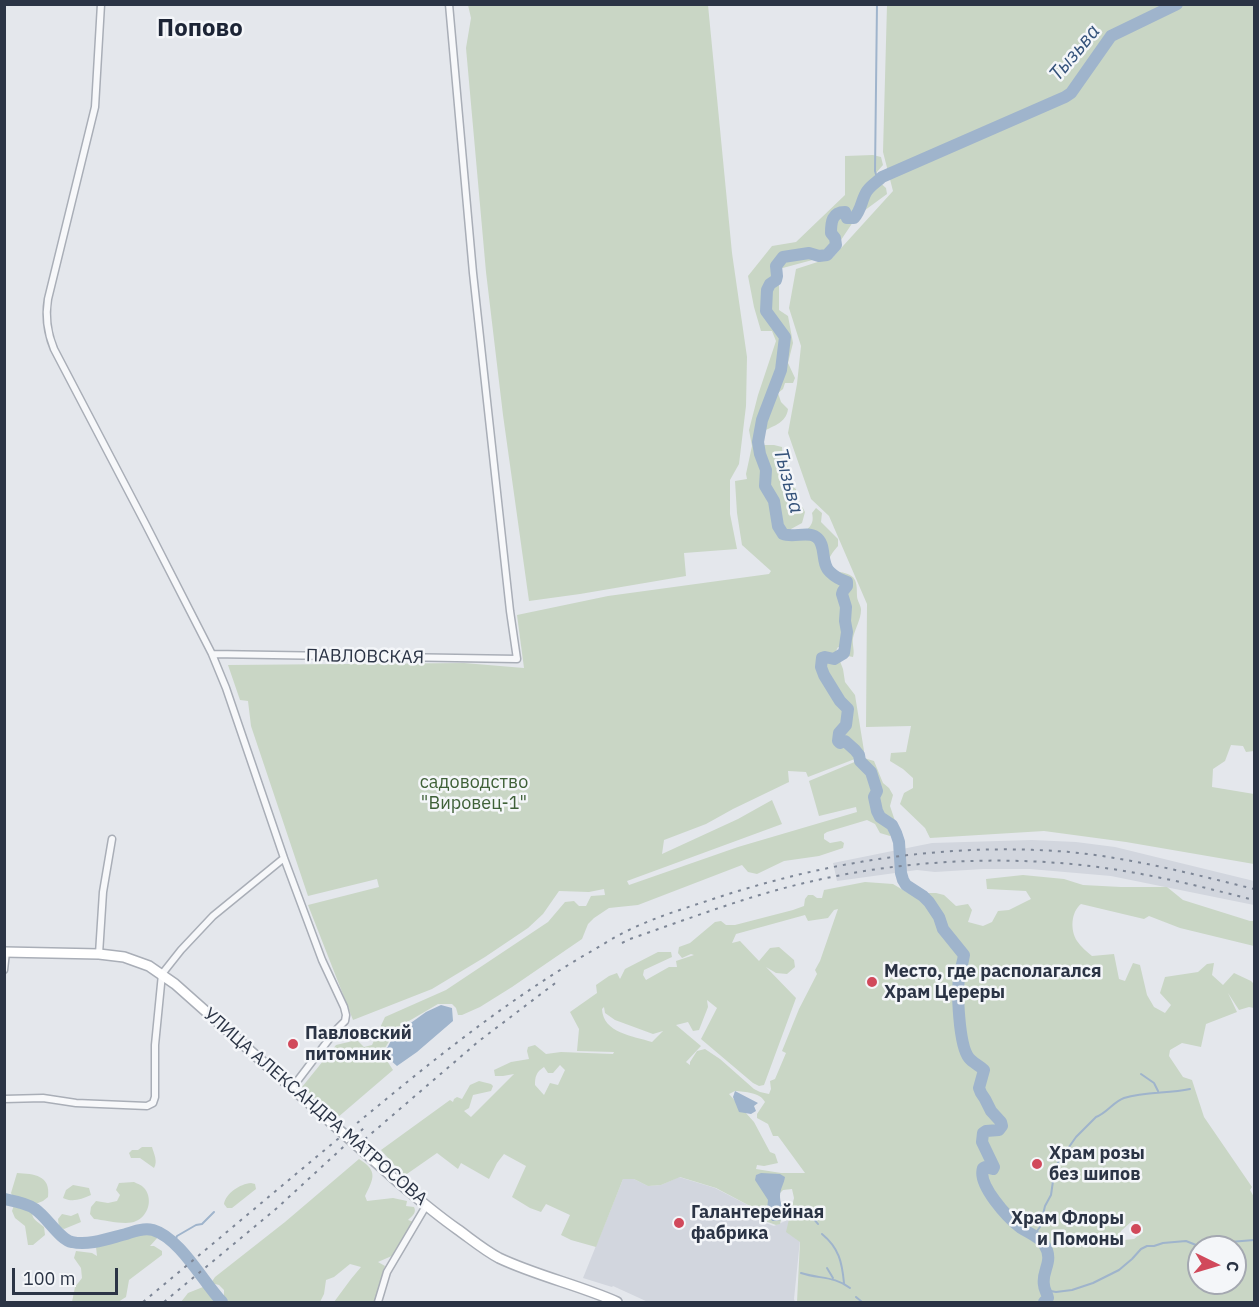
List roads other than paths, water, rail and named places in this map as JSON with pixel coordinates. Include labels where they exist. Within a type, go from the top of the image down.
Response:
[{"type":"main road","name":"УЛИЦА АЛЕКСАНДРА МАТРОСОВА","points":[[5,952],[99,954],[124,957],[149,966],[162,974],[426,1206],[478,1245],[520,1266],[617,1302]]},
{"type":"street","points":[[101,4],[95,108],[48,299],[46,325],[54,349],[212,654],[322,960],[344,1007],[345,1021],[292,1088]]},
{"type":"street","name":"ПАВЛОВСКАЯ","points":[[212,654],[517,659],[473,273],[449,4]]},
{"type":"street","points":[[99,954],[102,892],[112,839]]},
{"type":"street","points":[[4,1099],[43,1098],[76,1103],[147,1106],[153,1103],[155,1045],[162,974],[213,916],[284,858]]},
{"type":"street","points":[[4,970],[5,952]]},
{"type":"street","points":[[378,1302],[387,1272],[426,1206]]},
{"type":"water","points":[[441,1005],[452,1008],[453,1021],[397,1066],[389,1059],[386,1050],[394,1035],[426,1012]]},
{"type":"water","points":[[735,1091],[758,1103],[754,1106],[756,1111],[751,1114],[739,1112],[733,1097]]},
{"type":"water","points":[[780,1174],[785,1177],[780,1193],[783,1210],[781,1220],[772,1221],[767,1209],[768,1200],[755,1180],[756,1175]]},
{"type":"waterway","points":[[877,4],[875,171],[878,181]]},
{"type":"waterway","name":"Тызьва","points":[[1044,1302],[1048,1298],[1044,1288],[1044,1275],[1048,1261],[1047,1250],[1037,1237],[1021,1228],[995,1201],[982,1175],[983,1168],[993,1169],[994,1167],[982,1142],[983,1133],[999,1130],[1002,1126],[979,1088],[984,1070],[969,1058],[963,1042],[958,991],[964,955],[943,929],[939,917],[929,902],[906,885],[903,880],[899,842],[892,825],[880,817],[877,811],[874,797],[877,791],[871,772],[860,761],[855,750],[845,741],[840,743],[838,741],[839,733],[846,725],[848,709],[840,701],[821,667],[822,658],[834,659],[844,653],[847,632],[846,607],[842,594],[847,582],[827,568],[821,544],[816,537],[783,534],[778,526],[774,501],[765,486],[766,470],[758,442],[762,420],[781,370],[785,337],[766,311],[767,290],[776,280],[776,266],[783,257],[809,253],[819,256],[827,255],[836,245],[831,233],[835,216],[845,212],[847,218],[854,218],[867,191],[882,177],[1065,97],[1071,93],[1111,36],[1177,4]]},
{"type":"waterway","points":[[1141,1074],[1154,1083],[1158,1091]]},
{"type":"waterway","points":[[1034,1235],[1040,1227],[1045,1206],[1051,1195],[1055,1167],[1076,1137],[1096,1117],[1124,1098],[1140,1094],[1190,1089]]},
{"type":"waterway","points":[[4,1199],[32,1207],[63,1237],[72,1242],[92,1242],[136,1231],[153,1230],[163,1235],[182,1251],[222,1302]]},
{"type":"waterway","points":[[784,1208],[803,1211],[818,1224]]},
{"type":"waterway","points":[[174,1244],[177,1236],[202,1224],[214,1212]]},
{"type":"waterway","points":[[822,1234],[839,1256],[844,1283]]},
{"type":"waterway","points":[[1045,1290],[1056,1292],[1072,1290],[1093,1283],[1119,1270],[1147,1246],[1186,1241],[1196,1245],[1215,1247],[1230,1242],[1254,1240]]},
{"type":"waterway","points":[[827,1268],[833,1278]]},
{"type":"waterway","points":[[801,1273],[833,1280],[850,1288]]},
{"type":"waterway","points":[[856,1297],[862,1302]]},
{"type":"railway","points":[[143,1302],[390,1096],[484,1022],[583,956],[621,934],[660,917],[716,898],[802,874],[890,857],[935,852],[980,850],[1069,852],[1162,867],[1254,889]]},
{"type":"railway","points":[[622,943],[766,893],[848,874],[919,864],[991,861],[1063,863],[1157,877],[1254,900]]},
{"type":"railway","points":[[358,1145],[479,1041],[558,981]]},
{"type":"railway","points":[[164,1302],[277,1208],[364,1128]]},
{"type":"place","name":"Место, где располагался Храм Цереры","points":[[872,982]]},
{"type":"place","name":"Павловский питомник","points":[[293,1044]]},
{"type":"place","name":"Храм розы без шипов","points":[[1037,1164]]},
{"type":"place","name":"Галантерейная фабрика","points":[[679,1223]]},
{"type":"place","name":"Храм Флоры и Помоны","points":[[1136,1229]]},
{"type":"district","name":"Попово","points":[[200,29]]},
{"type":"park label","name":"садоводство \"Вировец-1\"","points":[[474,793]]}]
